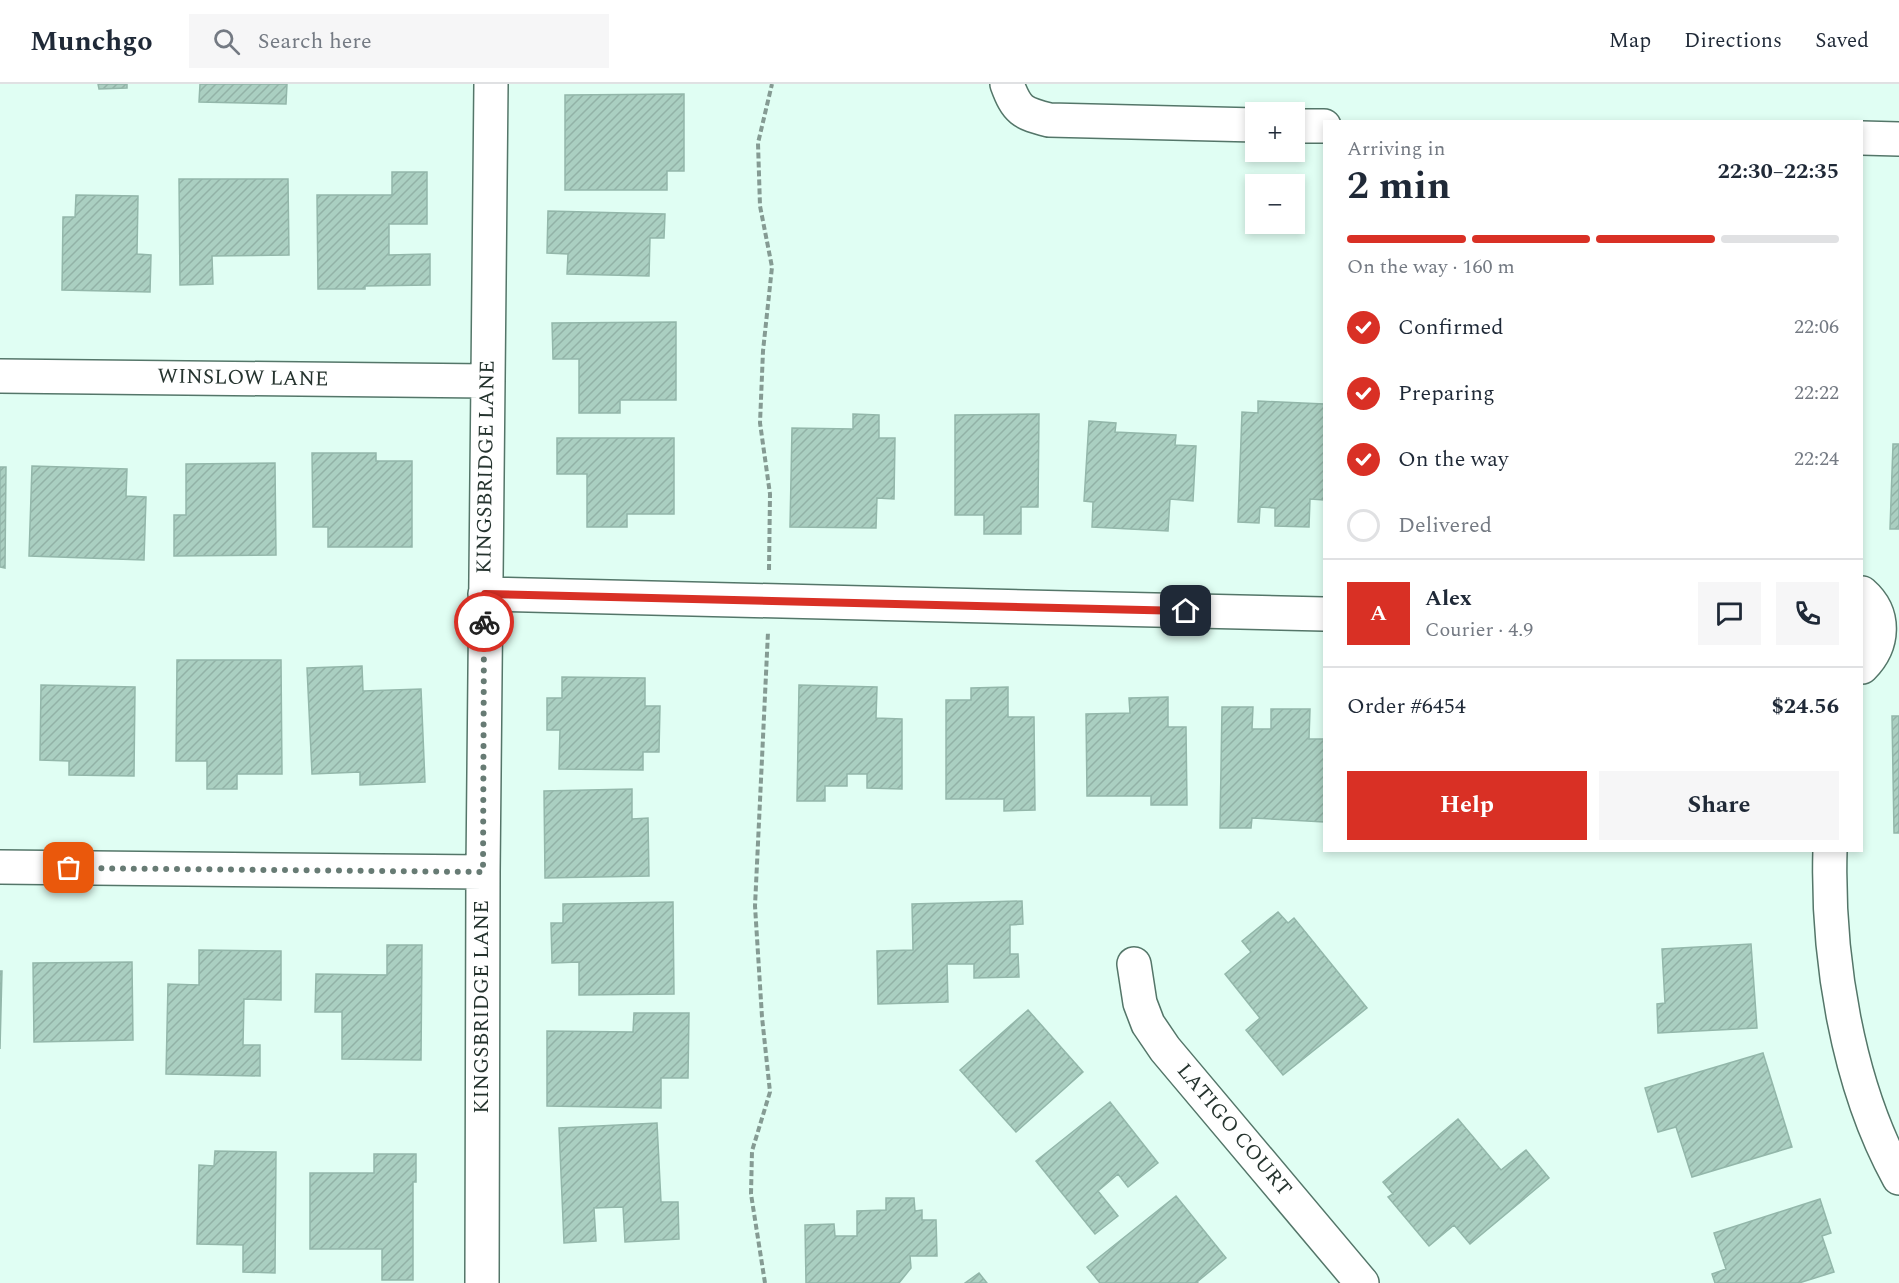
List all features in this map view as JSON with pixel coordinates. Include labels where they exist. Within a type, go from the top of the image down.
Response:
[{"type":"street","name":"KINGSBRIDGE LANE","points":[[482,1283],[485,594],[491,84]]},
{"type":"street","points":[[1011,94],[1029,115],[1049,120],[1245,125]]},
{"type":"street","points":[[1305,126],[1323,126]]},
{"type":"street","points":[[1863,138],[1899,139]]},
{"type":"street","name":"WINSLOW LANE","points":[[0,376],[487,381]]},
{"type":"street","points":[[485,594],[1323,614]]},
{"type":"street","points":[[1863,594],[1889,633],[1863,666]]},
{"type":"street","points":[[1830,852],[1831,922],[1842,1015],[1854,1065],[1890,1162],[1899,1178]]},
{"type":"street","points":[[0,867],[483,872]]},
{"type":"street","name":"LATIGO COURT","points":[[1134,964],[1140,1003],[1148,1024],[1166,1049],[1362,1283]]},
{"type":"path","points":[[765,1283],[751,1194],[752,1151],[770,1092],[762,1017],[755,906],[769,601],[770,494],[760,423],[763,351],[772,267],[760,206],[758,143],[772,84]]},
{"type":"building","points":[[98,84],[127,84],[127,88],[99,89]]},
{"type":"building","points":[[200,84],[287,84],[286,104],[199,102]]},
{"type":"building","points":[[684,94],[684,171],[667,171],[667,190],[565,190],[565,95]]},
{"type":"building","points":[[392,172],[427,172],[427,224],[389,224],[389,255],[430,254],[430,285],[318,289],[317,195],[392,195]]},
{"type":"building","points":[[179,179],[288,179],[289,255],[212,256],[213,284],[180,285]]},
{"type":"building","points":[[76,195],[138,196],[137,254],[151,255],[150,292],[62,290],[63,217],[75,217]]},
{"type":"building","points":[[548,211],[665,214],[664,238],[650,238],[649,276],[567,274],[568,254],[547,253]]},
{"type":"building","points":[[676,322],[676,400],[620,400],[620,413],[579,413],[579,359],[553,359],[552,323]]},
{"type":"building","points":[[1258,401],[1323,404],[1323,500],[1310,499],[1309,527],[1275,526],[1275,508],[1260,507],[1259,523],[1238,522],[1242,412],[1258,413]]},
{"type":"building","points":[[853,414],[879,415],[879,438],[895,438],[894,499],[877,498],[876,528],[790,527],[792,428],[853,429]]},
{"type":"building","points":[[1039,414],[1038,507],[1021,507],[1021,534],[984,534],[984,515],[955,515],[955,415]]},
{"type":"building","points":[[1089,421],[1116,423],[1115,432],[1176,435],[1175,445],[1196,446],[1193,501],[1170,499],[1168,531],[1092,527],[1093,502],[1084,501]]},
{"type":"building","points":[[557,438],[674,438],[674,514],[627,514],[627,527],[587,527],[587,474],[557,474]]},
{"type":"building","points":[[1893,444],[1899,444],[1899,529],[1890,529]]},
{"type":"building","points":[[312,453],[376,453],[376,461],[412,461],[412,547],[328,547],[328,527],[313,527]]},
{"type":"building","points":[[275,463],[276,555],[174,556],[174,515],[186,515],[186,464]]},
{"type":"building","points":[[32,466],[127,469],[126,496],[146,497],[144,560],[29,556]]},
{"type":"building","points":[[0,467],[6,467],[5,568],[0,567]]},
{"type":"building","points":[[177,660],[281,660],[282,774],[237,774],[237,789],[207,789],[207,761],[176,761]]},
{"type":"building","points":[[362,666],[363,691],[421,689],[425,782],[360,785],[360,772],[312,774],[307,668]]},
{"type":"building","points":[[562,677],[645,678],[645,706],[660,706],[659,752],[643,752],[643,770],[559,769],[560,730],[547,730],[547,698],[562,698]]},
{"type":"building","points":[[41,685],[135,687],[134,776],[69,775],[69,761],[40,760]]},
{"type":"building","points":[[799,685],[877,687],[876,718],[902,719],[902,789],[867,788],[867,774],[847,774],[847,786],[825,786],[825,801],[797,801]]},
{"type":"building","points":[[1008,687],[1008,717],[1034,717],[1035,810],[1004,811],[1004,799],[946,799],[946,700],[971,700],[971,688]]},
{"type":"building","points":[[1168,697],[1168,727],[1186,727],[1187,805],[1151,805],[1151,796],[1087,796],[1086,714],[1130,713],[1129,698]]},
{"type":"building","points":[[1222,707],[1253,707],[1252,729],[1271,729],[1271,709],[1310,709],[1309,739],[1323,739],[1323,822],[1252,818],[1251,828],[1220,828]]},
{"type":"building","points":[[1892,716],[1899,716],[1899,833],[1894,833]]},
{"type":"building","points":[[632,789],[632,819],[648,818],[649,876],[545,878],[544,791]]},
{"type":"building","points":[[1022,901],[1023,924],[1010,925],[1010,954],[1018,954],[1019,977],[974,978],[974,964],[947,964],[948,1002],[878,1004],[877,951],[913,950],[912,904]]},
{"type":"building","points":[[673,902],[674,994],[579,995],[579,962],[552,963],[551,923],[563,923],[563,904]]},
{"type":"building","points":[[1278,912],[1288,923],[1294,918],[1367,1008],[1283,1075],[1246,1030],[1260,1018],[1225,974],[1251,952],[1242,941]]},
{"type":"building","points":[[1751,944],[1757,1028],[1658,1033],[1657,1004],[1665,1003],[1662,949]]},
{"type":"building","points":[[387,945],[422,945],[421,1060],[342,1059],[342,1012],[315,1012],[316,974],[387,975]]},
{"type":"building","points":[[199,950],[281,951],[281,1000],[244,999],[243,1045],[260,1045],[260,1076],[166,1074],[168,984],[199,985]]},
{"type":"building","points":[[132,962],[133,1040],[34,1042],[33,963]]},
{"type":"building","points":[[0,971],[2,971],[0,1049]]},
{"type":"building","points":[[1028,1010],[1083,1072],[1016,1132],[960,1070]]},
{"type":"building","points":[[634,1013],[689,1013],[688,1078],[661,1078],[661,1108],[547,1106],[547,1031],[633,1032]]},
{"type":"building","points":[[1763,1053],[1792,1147],[1692,1177],[1676,1127],[1658,1132],[1645,1088]]},
{"type":"building","points":[[1110,1102],[1158,1163],[1128,1187],[1118,1174],[1098,1191],[1118,1216],[1095,1234],[1036,1161]]},
{"type":"building","points":[[1458,1119],[1501,1170],[1526,1150],[1549,1178],[1470,1244],[1454,1225],[1429,1246],[1388,1197],[1393,1194],[1383,1182]]},
{"type":"building","points":[[657,1123],[661,1202],[678,1202],[679,1239],[625,1242],[623,1207],[594,1208],[596,1241],[564,1243],[559,1128]]},
{"type":"building","points":[[215,1151],[276,1152],[275,1273],[243,1272],[243,1245],[197,1244],[199,1165],[214,1166]]},
{"type":"building","points":[[374,1154],[416,1154],[416,1182],[413,1182],[413,1280],[382,1280],[382,1249],[310,1249],[310,1173],[374,1173]]},
{"type":"building","points":[[1176,1196],[1226,1258],[1198,1283],[1100,1283],[1087,1267]]},
{"type":"building","points":[[886,1198],[914,1198],[915,1211],[922,1210],[922,1220],[936,1220],[937,1256],[910,1256],[911,1268],[899,1283],[806,1283],[805,1225],[834,1224],[835,1236],[857,1236],[857,1211],[886,1210]]},
{"type":"building","points":[[1820,1199],[1831,1233],[1822,1236],[1834,1272],[1799,1283],[1715,1283],[1712,1274],[1726,1269],[1714,1233]]},
{"type":"building","points":[[979,1273],[987,1283],[965,1283]]},
{"type":"way so far","points":[[69,868],[483,872],[484,622]]},
{"type":"route","points":[[484,622],[485,594],[1186,611]]}]
